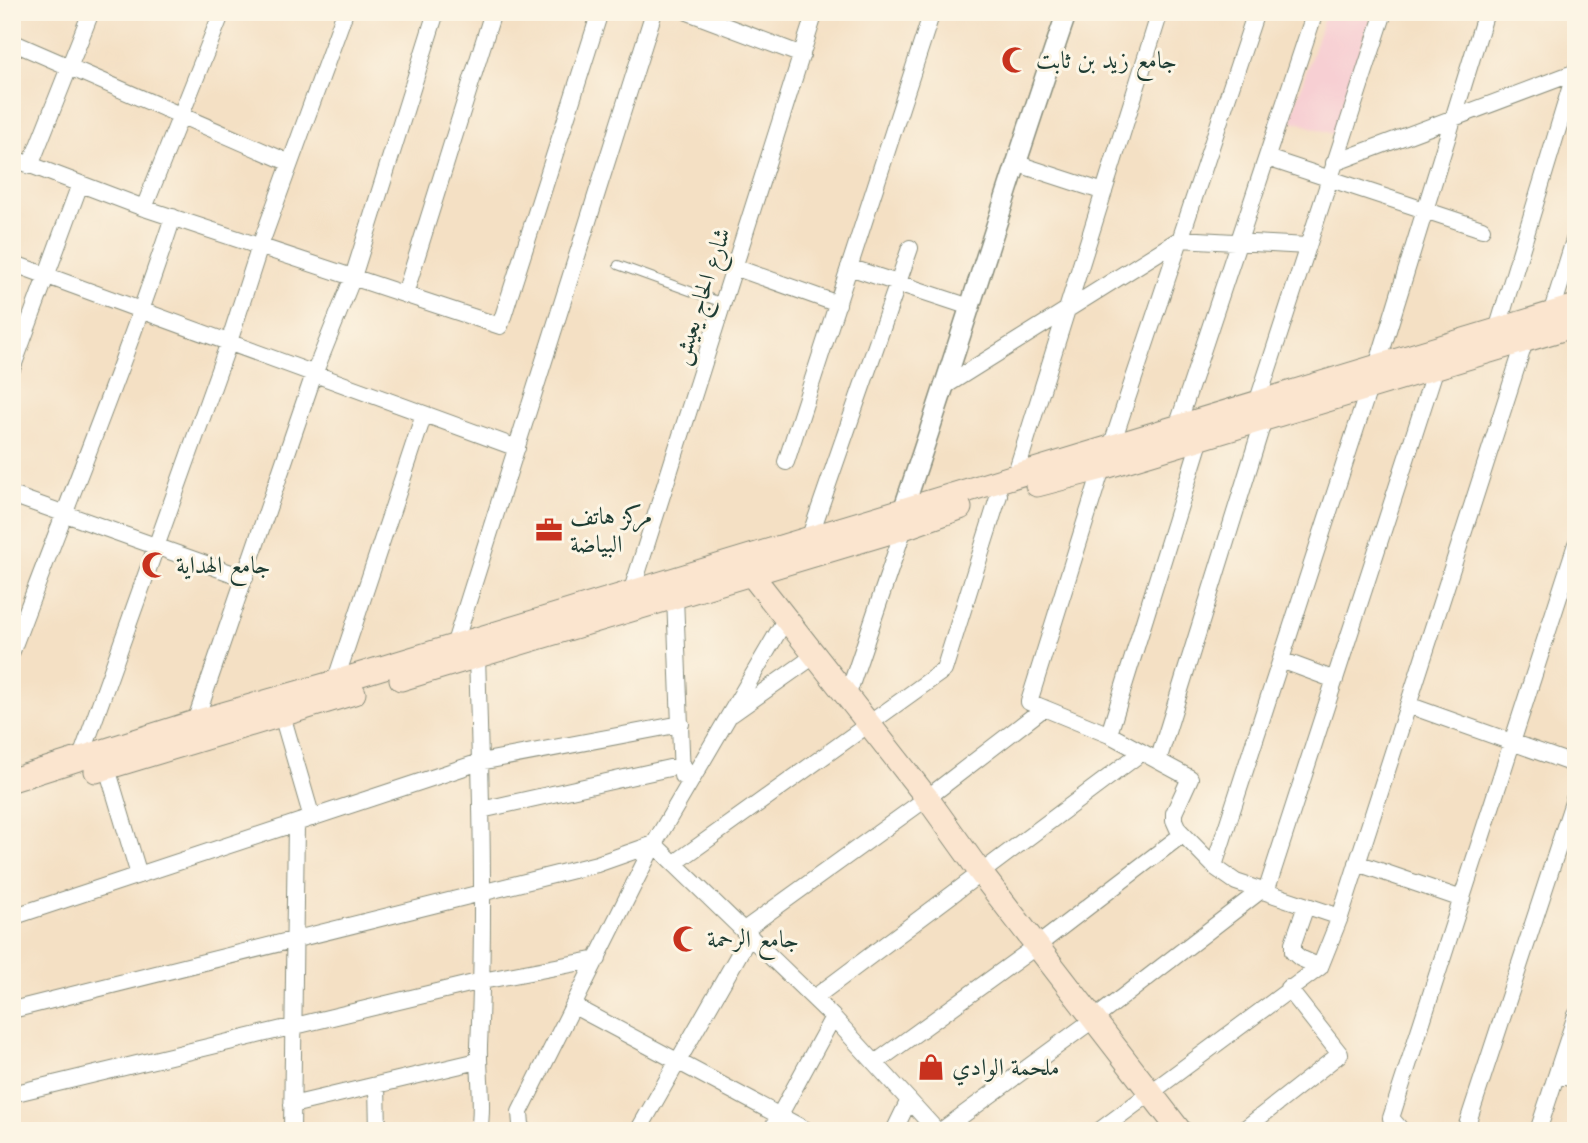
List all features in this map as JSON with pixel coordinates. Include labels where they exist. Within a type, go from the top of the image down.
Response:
[{"type":"main road","points":[[12,796],[751,574],[1015,476],[1177,427],[1260,411],[1373,377],[1497,330],[1576,306]]},
{"type":"main road","points":[[1373,377],[1436,368],[1576,326]]},
{"type":"main road","points":[[12,780],[195,722],[809,539],[904,519],[1102,468],[1201,438],[1260,411]]},
{"type":"main road","points":[[751,574],[927,798],[980,872],[1181,1131]]},
{"type":"street","points":[[30,166],[91,12]]},
{"type":"street","points":[[144,208],[222,12]]},
{"type":"street","points":[[80,760],[345,12]]},
{"type":"street","points":[[195,722],[314,374],[353,277],[436,12]]},
{"type":"street","points":[[405,294],[493,12]]},
{"type":"street","points":[[12,159],[144,208],[500,326],[600,12]]},
{"type":"street","points":[[454,646],[654,12]]},
{"type":"street","points":[[688,12],[802,55]]},
{"type":"street","name":"شارع الحاج يعيش","points":[[631,593],[815,12]]},
{"type":"street","points":[[786,462],[932,12]]},
{"type":"street","points":[[847,697],[1015,163],[1067,12]]},
{"type":"street","points":[[1015,476],[1160,12]]},
{"type":"street","points":[[1111,447],[1256,12]]},
{"type":"street","points":[[1177,427],[1315,12]]},
{"type":"street","points":[[1158,761],[1307,246],[1384,12]]},
{"type":"street","points":[[1213,866],[1373,377],[1486,12]]},
{"type":"street","points":[[12,42],[290,163]]},
{"type":"street","points":[[1332,171],[1575,71]]},
{"type":"street","points":[[1497,330],[1575,71]]},
{"type":"street","points":[[1268,158],[1332,171],[1425,210],[1482,229]]},
{"type":"street","points":[[1015,163],[1104,192]]},
{"type":"street","points":[[12,369],[80,184]]},
{"type":"street","points":[[12,651],[142,310],[173,217]]},
{"type":"street","points":[[1551,314],[1576,234]]},
{"type":"street","points":[[945,386],[1181,239],[1307,246]]},
{"type":"street","points":[[809,539],[910,248]]},
{"type":"street","points":[[12,263],[517,448]]},
{"type":"street","points":[[734,267],[838,304]]},
{"type":"street","points":[[849,267],[970,307]]},
{"type":"street","points":[[1099,1131],[1288,988],[1320,967],[1340,917],[1525,341]]},
{"type":"street","points":[[654,844],[833,1017],[939,1131],[1094,1019],[1263,891],[1436,368]]},
{"type":"street","points":[[335,682],[424,414]]},
{"type":"street","points":[[1109,734],[1201,438]]},
{"type":"street","points":[[1102,468],[1029,702],[1109,734],[1190,778],[1174,813],[1178,829],[1213,866],[1236,882],[1340,917]]},
{"type":"street","points":[[12,495],[245,578]]},
{"type":"street","points":[[675,863],[944,670],[999,495]]},
{"type":"street","points":[[1393,1128],[1391,1118],[1576,544]]},
{"type":"street","points":[[675,597],[682,796]]},
{"type":"street","points":[[525,1131],[521,1125],[520,1112],[654,844],[785,620]]},
{"type":"street","points":[[477,656],[482,981],[478,1061],[481,1118],[479,1131]]},
{"type":"street","points":[[728,718],[814,656]]},
{"type":"street","points":[[1281,660],[1335,680]]},
{"type":"street","points":[[1408,705],[1576,765]]},
{"type":"street","points":[[638,1131],[747,933],[1044,708]]},
{"type":"street","points":[[282,715],[312,818]]},
{"type":"street","points":[[12,917],[480,762],[681,724]]},
{"type":"street","points":[[814,998],[1142,752]]},
{"type":"street","points":[[481,810],[683,765]]},
{"type":"street","points":[[107,768],[139,875]]},
{"type":"street","points":[[1465,1131],[1576,793]]},
{"type":"street","points":[[292,1131],[296,824]]},
{"type":"street","points":[[875,1063],[1038,945],[1183,835]]},
{"type":"street","points":[[12,1010],[597,864],[654,844]]},
{"type":"street","points":[[1357,863],[1462,898]]},
{"type":"street","points":[[1306,906],[1293,943],[1293,952],[1320,967]]},
{"type":"street","points":[[12,1094],[482,981],[598,959]]},
{"type":"street","points":[[1242,1131],[1340,1054],[1288,988]]},
{"type":"street","points":[[574,1006],[678,1061],[775,1123],[808,1131]]},
{"type":"street","points":[[1538,1131],[1576,1015]]},
{"type":"street","points":[[775,1123],[833,1017]]},
{"type":"street","points":[[292,1105],[478,1061]]},
{"type":"street","points":[[1557,1074],[1576,1080]]},
{"type":"street","points":[[377,1085],[378,1131]]},
{"type":"street","points":[[894,1131],[909,1100]]},
{"type":"lane","points":[[618,265],[723,303]]},
{"type":"shaded area","points":[[1326,12],[1373,12],[1333,134],[1290,120]]},
{"type":"place","name":"جامع زيد بن ثابت","points":[[1015,60]]},
{"type":"place","name":"مركز هاتف البياضة","points":[[549,530]]},
{"type":"place","name":"جامع الهداية","points":[[155,565]]},
{"type":"place","name":"جامع الرحمة","points":[[686,939]]},
{"type":"place","name":"ملحمة الوادي","points":[[931,1067]]}]
